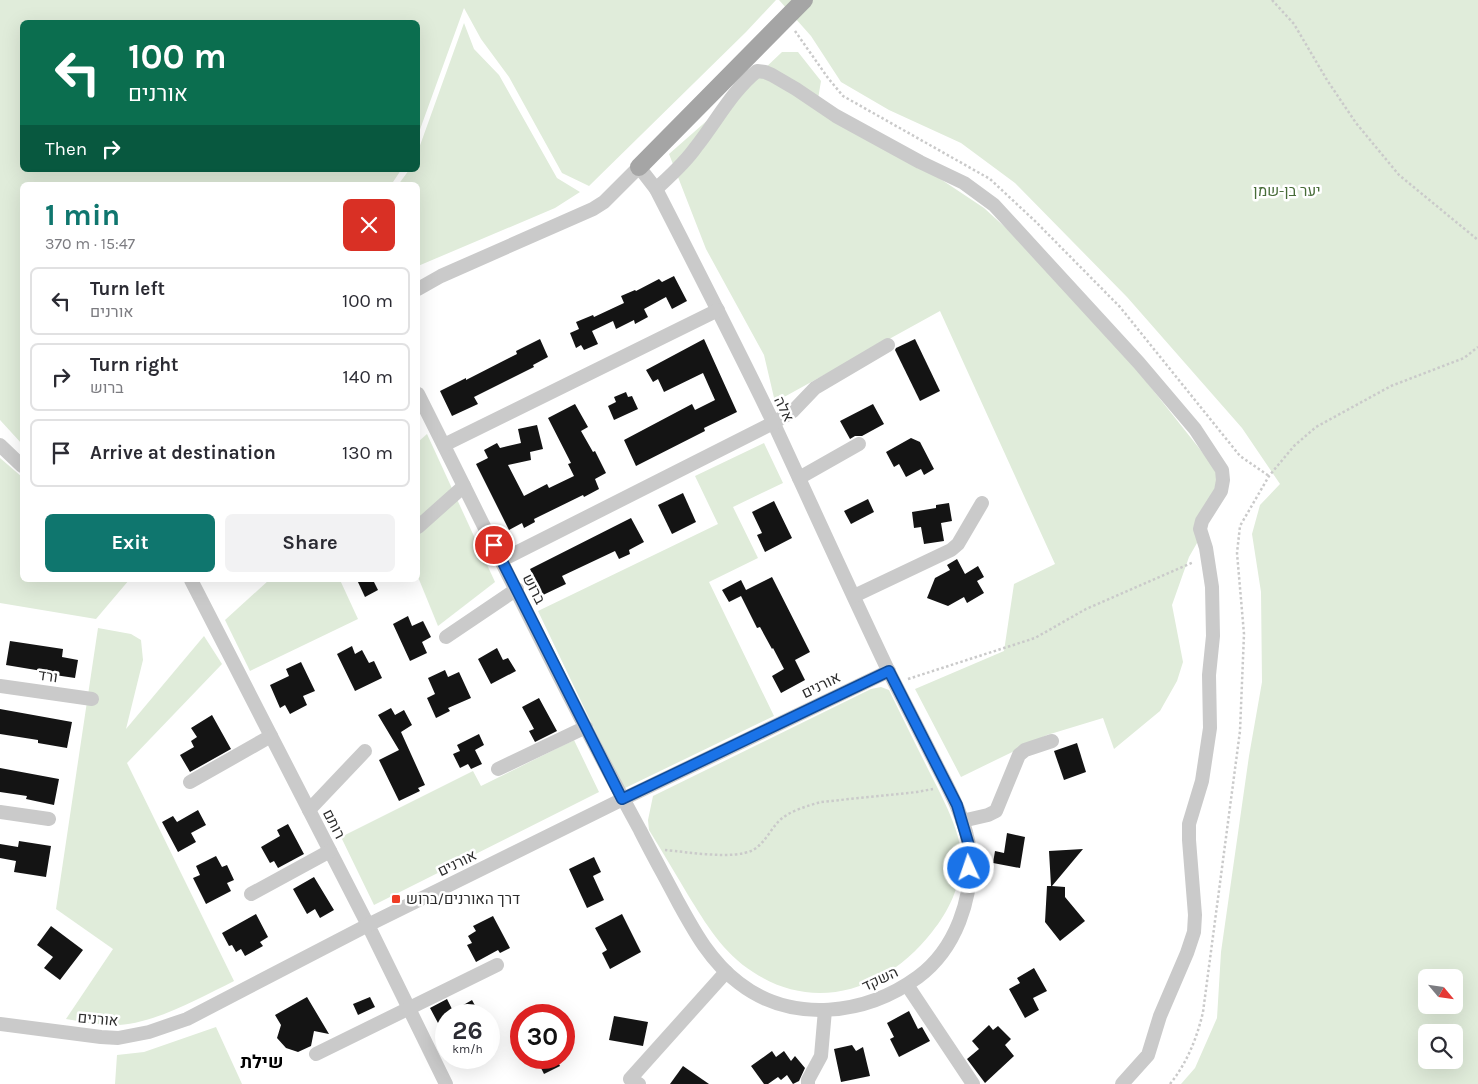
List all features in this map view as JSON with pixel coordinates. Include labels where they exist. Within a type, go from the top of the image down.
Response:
[{"type":"main road","points":[[639,167],[804,0]]},
{"type":"street","points":[[656,189],[687,158],[738,91],[757,71],[772,75],[796,88],[836,116],[920,162],[964,183],[994,205],[1139,363],[1195,429],[1222,470],[1224,480],[1221,491],[1202,521],[1200,528],[1212,587],[1213,636],[1209,675],[1210,728],[1202,781],[1189,824],[1195,915],[1194,932],[1160,1016],[1148,1055],[1122,1084]]},
{"type":"street","name":"אלה","points":[[639,167],[656,189],[718,310],[889,671]]},
{"type":"street","points":[[420,288],[441,276],[592,209],[612,195],[639,167]]},
{"type":"street","points":[[444,445],[718,310]]},
{"type":"street","points":[[502,560],[773,423],[793,411],[815,388],[888,344]]},
{"type":"street","name":"ברוש","points":[[420,398],[622,799]]},
{"type":"street","points":[[799,478],[860,444]]},
{"type":"street","points":[[0,445],[20,464]]},
{"type":"street","points":[[420,525],[464,486]]},
{"type":"street","points":[[854,596],[951,550],[958,544],[982,503]]},
{"type":"street","name":"רותם","points":[[192,582],[368,926],[446,1084]]},
{"type":"street","points":[[446,637],[516,589]]},
{"type":"street","name":"השקד","points":[[622,799],[700,942],[717,964],[738,982],[758,996],[799,1008],[825,1010],[860,1006],[888,996],[925,972],[940,955],[953,935],[963,912],[969,887],[970,849],[957,805],[889,671]]},
{"type":"street","name":"אורנים","points":[[0,1024],[118,1038],[167,1027],[206,1011],[368,926],[622,799],[889,671]]},
{"type":"street","name":"ורד","points":[[0,686],[92,699]]},
{"type":"street","points":[[498,769],[586,727]]},
{"type":"street","points":[[190,782],[271,736]]},
{"type":"street","points":[[962,821],[996,811],[1019,755],[1025,750],[1052,741]]},
{"type":"street","points":[[309,810],[365,751]]},
{"type":"street","points":[[0,812],[49,819]]},
{"type":"street","points":[[251,894],[330,851]]},
{"type":"street","points":[[316,1054],[497,965]]},
{"type":"street","points":[[639,1084],[630,1079],[726,972]]},
{"type":"street","points":[[907,985],[973,1084]]},
{"type":"street","points":[[808,1084],[808,1080],[821,1056],[825,1010]]},
{"type":"path","points":[[1272,0],[1294,24],[1327,80],[1356,123],[1399,175],[1478,240]]},
{"type":"path","points":[[1170,1084],[1178,1075],[1196,1039],[1203,1012],[1240,731],[1244,634],[1237,553],[1240,526],[1269,476],[1294,446],[1316,427],[1391,386],[1464,358],[1478,347]]},
{"type":"path","points":[[895,684],[1035,638],[1086,609],[1110,600],[1207,555]]},
{"type":"path","points":[[649,848],[714,854],[739,853],[753,850],[780,820],[807,806],[821,802],[917,792],[947,785]]},
{"type":"green space","points":[[0,0],[776,0],[746,32],[589,186],[562,173],[509,77],[481,39],[464,8],[420,129],[420,20],[20,20],[20,172],[400,172],[393,182],[20,182],[20,442],[0,420]]},
{"type":"green space","name":"יער בן-שמן","points":[[779,0],[1478,0],[1478,1084],[1181,1084],[1195,1068],[1217,1018],[1221,952],[1249,756],[1262,682],[1261,592],[1252,534],[1260,505],[1280,484],[1242,428],[1127,297],[1015,183],[961,143],[889,110],[841,82],[811,36]]},
{"type":"green space","points":[[464,23],[474,49],[499,75],[557,178],[580,192],[555,208],[420,265],[420,182],[400,182],[408,172],[420,172],[420,145]]},
{"type":"green space","points":[[782,52],[798,52],[821,81],[817,105],[939,178],[984,208],[1030,250],[1122,351],[1218,472],[1225,494],[1189,557],[1172,605],[1183,662],[1177,681],[1160,711],[1114,749],[1103,718],[1047,735],[961,777],[915,689],[1004,651],[1014,584],[1055,564],[940,311],[775,402],[764,355],[706,249],[669,154]]},
{"type":"green space","points":[[427,434],[495,582],[438,626],[420,582],[420,440]]},
{"type":"green space","points":[[764,443],[783,483],[733,507],[758,558],[709,582],[774,716],[623,789],[538,611],[718,524],[695,476]]},
{"type":"green space","points":[[0,458],[20,475],[20,582],[127,582],[96,619],[0,603]]},
{"type":"green space","points":[[267,582],[341,582],[358,619],[250,671],[225,620]]},
{"type":"green space","points":[[98,628],[131,634],[141,640],[143,660],[126,729],[204,636],[222,664],[127,763],[234,981],[156,1017],[123,1025],[103,1025],[66,1019],[113,949],[56,909]]},
{"type":"green space","points":[[881,687],[889,690],[950,815],[958,836],[961,866],[957,887],[944,915],[932,932],[914,952],[894,968],[873,981],[850,989],[826,993],[801,991],[777,985],[753,972],[733,956],[702,917],[649,830],[648,820],[653,796],[871,689]]},
{"type":"green space","points":[[574,740],[599,792],[374,905],[341,837],[473,771],[481,786]]},
{"type":"green space","points":[[216,1027],[242,1084],[115,1084],[117,1055],[144,1052]]},
{"type":"building","points":[[674,276],[687,301],[672,309],[666,297],[644,309],[648,317],[635,324],[634,320],[616,329],[613,321],[592,331],[598,344],[584,350],[581,345],[576,348],[570,333],[579,329],[576,322],[593,315],[594,317],[624,303],[621,296],[636,291],[659,279],[662,282]]},
{"type":"building","points":[[540,339],[548,357],[533,365],[534,367],[474,397],[478,404],[452,416],[440,391],[517,354],[516,351]]},
{"type":"building","points":[[704,339],[737,412],[704,428],[705,431],[636,466],[624,440],[692,404],[695,410],[715,400],[703,373],[664,392],[658,379],[653,382],[646,370]]},
{"type":"building","points":[[915,339],[940,391],[920,401],[895,350]]},
{"type":"building","points":[[626,392],[628,397],[632,396],[638,409],[614,420],[608,406],[616,402],[614,397]]},
{"type":"building","points":[[575,404],[588,427],[581,431],[593,452],[595,451],[606,473],[595,479],[599,489],[534,519],[535,522],[524,528],[522,523],[509,530],[476,464],[488,458],[484,450],[497,443],[500,448],[521,443],[518,429],[537,425],[543,449],[530,452],[531,460],[508,465],[524,496],[547,484],[549,488],[574,476],[568,464],[571,463],[548,418]]},
{"type":"building","points":[[873,404],[884,424],[862,436],[855,436],[850,439],[840,421]]},
{"type":"building","points":[[911,438],[920,442],[934,469],[924,475],[921,469],[906,477],[899,464],[894,467],[886,452]]},
{"type":"building","points":[[683,493],[696,522],[672,534],[658,505]]},
{"type":"building","points":[[868,499],[874,512],[851,524],[844,511]]},
{"type":"building","points":[[774,501],[792,538],[765,552],[757,535],[762,533],[752,512]]},
{"type":"building","points":[[949,503],[952,521],[941,523],[944,541],[924,544],[921,527],[914,528],[912,512],[936,508],[936,505]]},
{"type":"building","points":[[631,518],[644,542],[629,550],[630,554],[619,559],[615,551],[562,576],[566,584],[543,595],[530,569]]},
{"type":"building","points":[[957,559],[965,574],[978,566],[984,577],[977,581],[984,593],[967,603],[964,597],[948,606],[927,598],[935,578],[950,570],[947,565]]},
{"type":"building","points":[[772,577],[810,652],[795,660],[805,680],[781,693],[772,676],[784,669],[773,648],[760,627],[757,628],[741,596],[729,602],[722,590],[741,580],[746,590]]},
{"type":"building","points":[[358,582],[374,582],[378,590],[365,597]]},
{"type":"building","points":[[408,616],[412,626],[423,621],[431,637],[422,642],[427,653],[410,661],[393,624]]},
{"type":"building","points":[[10,641],[63,649],[62,657],[78,660],[75,678],[6,665]]},
{"type":"building","points":[[352,646],[355,654],[362,650],[369,663],[374,661],[382,678],[355,691],[337,654]]},
{"type":"building","points":[[497,648],[503,660],[508,658],[516,671],[491,684],[478,659]]},
{"type":"building","points":[[301,662],[315,691],[303,696],[307,705],[290,714],[285,705],[280,708],[270,685],[289,676],[286,669]]},
{"type":"building","points":[[445,670],[448,677],[459,672],[471,698],[448,708],[450,711],[436,718],[427,698],[435,694],[428,678]]},
{"type":"building","points":[[539,698],[557,731],[535,742],[529,731],[534,729],[522,707]]},
{"type":"building","points":[[391,708],[395,715],[404,710],[412,725],[401,732],[425,785],[418,788],[420,791],[399,801],[379,760],[399,750],[378,715]]},
{"type":"building","points":[[0,709],[72,722],[67,748],[38,743],[38,740],[0,734]]},
{"type":"building","points":[[212,715],[231,749],[190,772],[180,755],[194,747],[191,741],[197,737],[191,728]]},
{"type":"building","points":[[479,734],[484,745],[475,750],[482,764],[471,769],[468,764],[460,768],[453,754],[460,751],[457,745]]},
{"type":"building","points":[[1077,743],[1086,772],[1064,780],[1054,751]]},
{"type":"building","points":[[0,768],[59,779],[54,805],[26,799],[27,796],[0,792]]},
{"type":"building","points":[[198,810],[206,825],[191,833],[196,842],[178,852],[162,822],[173,816],[177,822]]},
{"type":"building","points":[[288,824],[304,854],[278,868],[274,861],[270,863],[261,847],[280,836],[277,830]]},
{"type":"building","points":[[1007,833],[1025,837],[1020,868],[993,863],[995,851],[1004,853]]},
{"type":"building","points":[[19,841],[51,846],[46,877],[14,872],[16,861],[0,858],[0,844],[18,847]]},
{"type":"building","points":[[1083,849],[1052,886],[1065,887],[1065,897],[1085,921],[1060,941],[1045,922],[1047,886],[1051,886],[1049,851]]},
{"type":"building","points":[[216,856],[222,867],[227,865],[234,880],[227,883],[231,891],[206,904],[193,878],[200,875],[196,866]]},
{"type":"building","points":[[594,857],[601,872],[593,876],[604,900],[587,908],[569,869]]},
{"type":"building","points":[[314,877],[334,910],[320,918],[315,909],[307,914],[293,889]]},
{"type":"building","points":[[256,914],[268,937],[260,942],[263,946],[245,956],[241,949],[236,952],[232,945],[229,946],[222,933]]},
{"type":"building","points":[[622,914],[641,952],[610,969],[602,953],[607,950],[595,928]]},
{"type":"building","points":[[493,916],[510,948],[500,953],[498,950],[476,962],[467,945],[472,943],[468,936],[476,931],[473,926]]},
{"type":"building","points":[[51,926],[83,950],[60,980],[44,968],[53,957],[37,945]]},
{"type":"building","points":[[1034,968],[1047,991],[1033,998],[1039,1010],[1025,1018],[1009,989],[1020,983],[1017,978]]},
{"type":"building","points":[[307,997],[329,1034],[314,1031],[311,1046],[298,1052],[286,1048],[277,1038],[281,1025],[275,1015]]},
{"type":"building","points":[[370,997],[375,1007],[358,1015],[353,1004]]},
{"type":"building","points":[[447,999],[450,1004],[438,1004]]},
{"type":"building","points":[[472,1000],[474,1004],[465,1004]]},
{"type":"building","points":[[435,1005],[435,1017],[430,1008]]},
{"type":"building","points":[[909,1011],[918,1029],[922,1027],[930,1041],[899,1057],[890,1039],[894,1037],[887,1023]]},
{"type":"building","points":[[614,1016],[648,1022],[643,1046],[609,1040]]},
{"type":"building","points":[[989,1025],[993,1030],[998,1026],[1011,1039],[1005,1045],[1014,1056],[985,1083],[967,1059],[979,1049],[972,1041]]},
{"type":"building","points":[[852,1045],[856,1051],[863,1047],[870,1076],[841,1082],[834,1049]]},
{"type":"building","points":[[772,1051],[776,1057],[784,1051],[791,1061],[795,1056],[805,1068],[799,1081],[793,1084],[787,1075],[781,1080],[778,1077],[768,1084],[764,1084],[751,1066]]},
{"type":"building","points":[[683,1066],[709,1084],[670,1084]]},
{"type":"building","points":[[542,1069],[554,1069],[544,1074]]},
{"type":"place","name":"דרך האורנים/ברוש","points":[[396,899]]},
{"type":"district","name":"שילת","points":[[262,1062]]},
{"type":"route","points":[[494,545],[622,799],[889,671],[957,805],[970,849],[969,868]]}]
